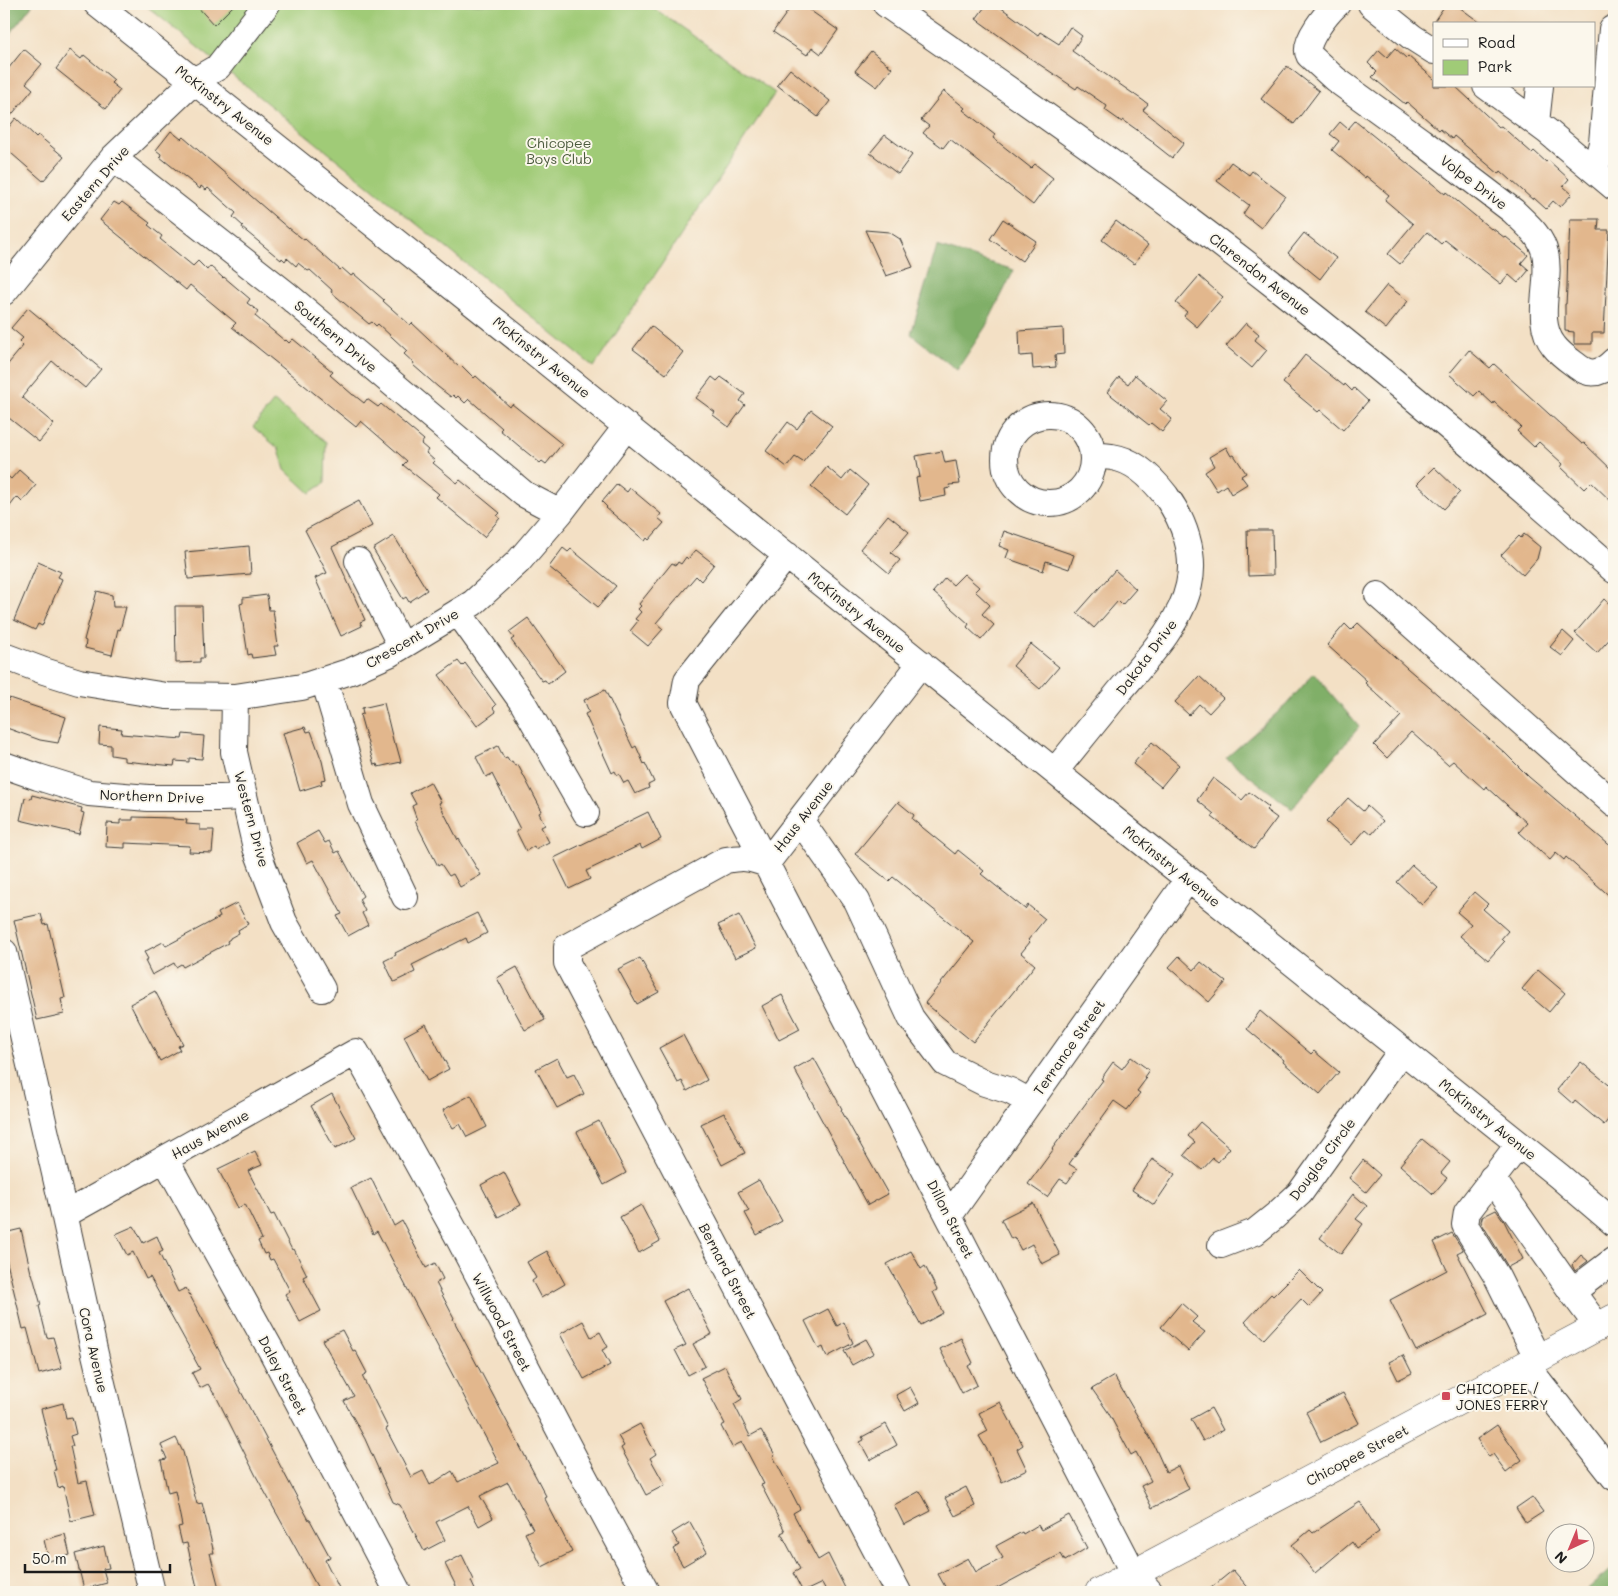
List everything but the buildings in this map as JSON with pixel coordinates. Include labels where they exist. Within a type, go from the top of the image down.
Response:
[{"type":"main road","name":"Chicopee Street","points":[[1099,1592],[1142,1583],[1606,1322]]},
{"type":"street","name":"McKinstry Avenue","points":[[97,4],[627,426],[1614,1223]]},
{"type":"street","name":"Eastern Drive","points":[[4,292],[113,158],[194,81],[218,67],[267,4]]},
{"type":"street","name":"Clarendon Avenue","points":[[886,4],[1121,169],[1248,265],[1409,394],[1614,570]]},
{"type":"street","name":"Volpe Drive","points":[[1337,4],[1319,25],[1308,46],[1308,54],[1335,79],[1421,141],[1526,224],[1540,240],[1545,253],[1547,270],[1544,317],[1550,341],[1563,355],[1591,373],[1602,370],[1614,361]]},
{"type":"street","points":[[1371,4],[1412,37],[1433,50]]},
{"type":"street","points":[[1605,179],[1602,143],[1612,29]]},
{"type":"street","points":[[1489,88],[1536,123],[1605,179]]},
{"type":"street","points":[[1536,123],[1540,88]]},
{"type":"street","name":"Southern Drive","points":[[113,158],[286,294],[524,494],[560,513]]},
{"type":"street","name":"Crescent Drive","points":[[4,656],[44,672],[79,682],[166,696],[235,697],[302,687],[351,671],[389,654],[473,603],[518,562],[560,513],[627,426]]},
{"type":"street","name":"Dakota Drive","points":[[1055,772],[1166,632],[1183,603],[1189,584],[1190,557],[1186,535],[1176,511],[1157,485],[1142,471],[1127,462],[1113,457],[1093,456]]},
{"type":"street","name":"Dillon Street","points":[[787,555],[687,680],[683,703],[1142,1583]]},
{"type":"street","points":[[358,561],[401,646]]},
{"type":"street","points":[[1378,595],[1614,804]]},
{"type":"street","points":[[458,612],[523,703],[586,813]]},
{"type":"street","name":"Haus Avenue","points":[[567,947],[726,860],[741,857],[755,859],[766,864],[921,663]]},
{"type":"street","points":[[324,680],[361,804],[405,897]]},
{"type":"street","name":"Western Drive","points":[[235,697],[234,752],[256,848],[284,922],[322,989]]},
{"type":"street","name":"Northern Drive","points":[[4,765],[38,778],[89,793],[148,798],[244,797]]},
{"type":"street","points":[[800,820],[857,901],[911,1018],[946,1063],[984,1084],[1010,1091],[1030,1102]]},
{"type":"street","name":"Terrance Street","points":[[949,1216],[1188,879]]},
{"type":"street","name":"Bernard Street","points":[[567,947],[567,963],[898,1592]]},
{"type":"street","name":"Cora Avenue","points":[[4,952],[10,1010],[39,1108],[94,1354],[152,1592]]},
{"type":"street","name":"Douglas Circle","points":[[1221,1244],[1255,1232],[1300,1193],[1402,1050]]},
{"type":"street","name":"Haus Avenue","points":[[64,1214],[356,1052]]},
{"type":"street","name":"Willwood Street","points":[[356,1052],[456,1233],[646,1592]]},
{"type":"street","points":[[1518,1144],[1467,1212],[1465,1225],[1497,1277],[1532,1362],[1614,1477]]},
{"type":"street","name":"Daley Street","points":[[165,1159],[272,1352],[398,1592]]},
{"type":"street","points":[[1492,1178],[1572,1292],[1606,1322]]},
{"type":"street","points":[[1572,1292],[1614,1260]]},
{"type":"green space","points":[[4,4],[33,4],[4,41]]},
{"type":"green space","name":"Chicopee Boys Club","points":[[144,4],[648,4],[775,93],[594,367]]},
{"type":"green space","points":[[937,246],[1014,270],[986,326],[957,370],[911,334]]},
{"type":"green space","points":[[274,401],[326,442],[325,483],[310,493],[285,470],[279,449],[253,427]]},
{"type":"green space","points":[[1314,673],[1359,727],[1292,809],[1226,758],[1286,705]]},
{"type":"green space","points":[[1610,1570],[1614,1578],[1614,1592],[1584,1592]]},
{"type":"place","name":"CHICOPEE / JONES FERRY","points":[[1446,1396]]}]
